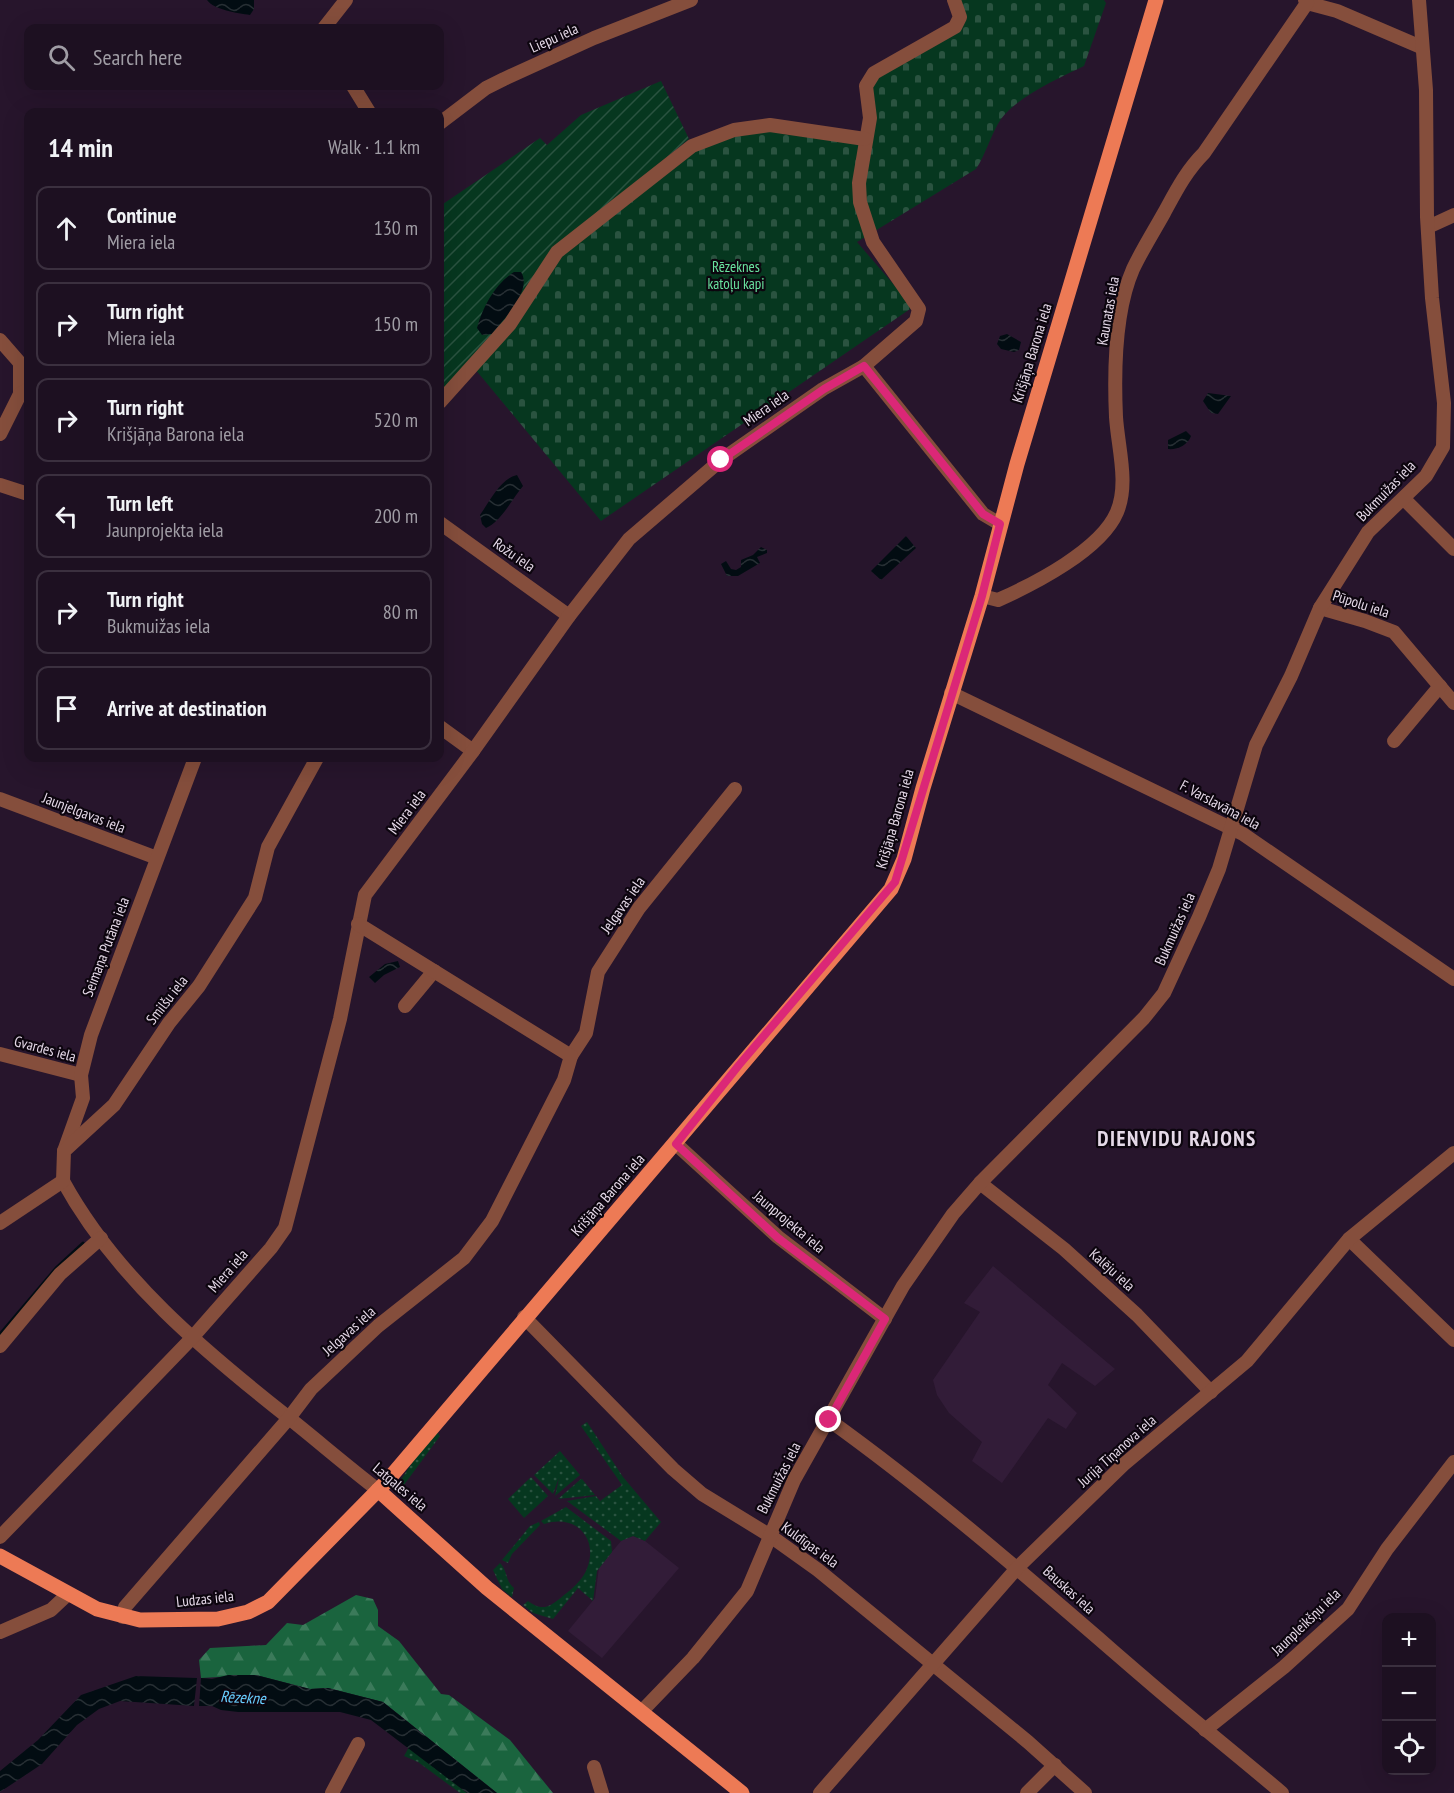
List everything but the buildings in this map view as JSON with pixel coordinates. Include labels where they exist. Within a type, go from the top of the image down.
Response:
[{"type":"main road","name":"Krišjāņa Barona iela","points":[[378,1490],[524,1317],[676,1144],[739,1065],[895,882],[982,596],[1000,524],[1156,0]]},
{"type":"main road","name":"Ludzas iela","points":[[0,1556],[97,1609],[123,1617],[169,1621],[218,1619],[259,1607],[332,1540],[378,1490]]},
{"type":"main road","name":"Latgales iela","points":[[378,1490],[487,1588],[742,1793]]},
{"type":"street","points":[[327,24],[346,0]]},
{"type":"street","name":"Liepu iela","points":[[444,120],[486,88],[504,79],[594,38],[691,0]]},
{"type":"street","name":"Miera iela","points":[[0,1537],[191,1339],[271,1248],[285,1228],[340,1019],[365,895],[473,751],[569,616],[629,539],[712,467],[824,389],[864,366],[916,321],[919,309],[873,242],[865,224],[859,183],[864,139],[870,118],[866,86],[867,80],[874,73],[955,27],[960,17],[954,0]]},
{"type":"street","name":"Bukmuižas iela","points":[[642,1711],[693,1658],[747,1591],[794,1480],[885,1319],[927,1250],[953,1214],[980,1183],[1144,1018],[1164,993],[1199,917],[1231,827],[1256,745],[1291,676],[1320,608],[1335,580],[1368,532],[1426,476],[1449,444],[1432,298],[1428,227],[1426,90],[1419,0]]},
{"type":"street","points":[[1306,2],[1337,11],[1421,47]]},
{"type":"street","name":"Kaunatas iela","points":[[982,596],[998,600],[1055,570],[1096,540],[1113,521],[1120,503],[1122,480],[1116,413],[1117,338],[1132,270],[1188,169],[1204,153],[1306,2]]},
{"type":"street","points":[[355,90],[367,108]]},
{"type":"street","points":[[444,398],[510,324],[557,252],[692,146],[711,137],[760,125],[788,126],[864,139]]},
{"type":"street","points":[[1428,227],[1454,215]]},
{"type":"street","points":[[0,340],[20,363],[24,392],[0,434]]},
{"type":"street","points":[[864,366],[983,514],[1000,524]]},
{"type":"street","points":[[0,485],[24,493]]},
{"type":"street","points":[[1404,499],[1454,549]]},
{"type":"street","name":"Rožu iela","points":[[444,526],[569,616]]},
{"type":"street","name":"Pūpolu iela","points":[[1320,608],[1394,632],[1454,703]]},
{"type":"street","points":[[1394,741],[1440,686]]},
{"type":"street","name":"F. Varslavāna iela","points":[[951,693],[1231,827],[1454,979]]},
{"type":"street","points":[[444,730],[473,751]]},
{"type":"street","name":"Seimaņa Putāna iela","points":[[64,1151],[83,1098],[81,1076],[91,1035],[193,762]]},
{"type":"street","name":"Smilšu iela","points":[[64,1151],[114,1105],[169,1023],[199,986],[255,898],[268,847],[315,762]]},
{"type":"street","name":"Jelgavas iela","points":[[123,1617],[125,1607],[289,1418],[311,1389],[378,1326],[464,1258],[492,1221],[564,1080],[571,1056],[586,1033],[598,972],[639,908],[735,789]]},
{"type":"street","name":"Jaunjelgavas iela","points":[[0,799],[157,858]]},
{"type":"street","points":[[358,924],[571,1056]]},
{"type":"street","points":[[405,1006],[434,971]]},
{"type":"street","name":"Gvardes iela","points":[[0,1054],[81,1076]]},
{"type":"street","name":"Jaunprojekta iela","points":[[676,1144],[778,1238],[885,1319]]},
{"type":"street","points":[[0,1223],[63,1181],[64,1151]]},
{"type":"street","name":"Jurija Tiņanova iela","points":[[820,1793],[1018,1567],[1123,1465],[1211,1392],[1262,1344],[1348,1239],[1454,1153]]},
{"type":"street","name":"Latgales iela","points":[[63,1181],[78,1209],[101,1238],[191,1339],[378,1490]]},
{"type":"street","name":"Kalēju iela","points":[[980,1183],[1064,1249],[1120,1300],[1211,1392]]},
{"type":"street","points":[[0,1346],[60,1274],[101,1238]]},
{"type":"street","points":[[1348,1239],[1454,1340]]},
{"type":"street","name":"Kuldīgas iela","points":[[524,1317],[674,1469],[702,1494],[769,1535],[818,1570],[1055,1765],[1085,1793]]},
{"type":"street","name":"Bauskas iela","points":[[829,1420],[888,1462],[1018,1567],[1205,1730],[1282,1793]]},
{"type":"street","name":"Jaunpleikšņu iela","points":[[1205,1730],[1284,1666],[1348,1609],[1387,1549],[1454,1461]]},
{"type":"street","points":[[0,1632],[51,1610],[68,1594]]},
{"type":"street","points":[[332,1793],[358,1744]]},
{"type":"street","points":[[1027,1793],[1055,1765]]},
{"type":"street","points":[[594,1767],[602,1793]]},
{"type":"shaded area","points":[[993,1266],[1115,1369],[1095,1386],[1062,1363],[1048,1385],[1077,1413],[1066,1429],[1048,1418],[1002,1483],[972,1461],[982,1442],[949,1413],[937,1395],[933,1380],[980,1312],[964,1303]]},
{"type":"shaded area","points":[[633,1536],[645,1541],[679,1568],[602,1658],[568,1631],[595,1598],[599,1567],[622,1540]]},
{"type":"green space","name":"Rēzeknes katoļu kapi","points":[[958,0],[1104,0],[1106,3],[1084,66],[1039,88],[1008,111],[997,125],[976,169],[857,242],[913,307],[601,521],[475,369],[546,270],[577,241],[706,143],[749,131],[872,133],[872,81],[960,30],[965,21]]},
{"type":"green space","points":[[661,81],[689,139],[551,252],[502,324],[444,390],[444,203],[540,138],[547,145],[581,115]]},
{"type":"green space","points":[[587,1422],[623,1477],[661,1522],[645,1541],[633,1536],[621,1541],[567,1501],[596,1496],[600,1501],[622,1485],[581,1426]]},
{"type":"green space","points":[[437,1432],[440,1436],[401,1489],[400,1481],[431,1435]]},
{"type":"green space","points":[[560,1451],[580,1475],[555,1496],[559,1478],[553,1494],[534,1475]]},
{"type":"green space","points":[[531,1477],[548,1496],[524,1518],[508,1499]]},
{"type":"green space","points":[[581,1479],[595,1495],[558,1499]]},
{"type":"green space","points":[[566,1507],[611,1541],[612,1552],[597,1571],[593,1601],[578,1588],[553,1619],[533,1613],[523,1605],[528,1601],[542,1607],[550,1605],[573,1587],[586,1571],[590,1560],[590,1549],[583,1532],[566,1522],[544,1524],[541,1521]]},
{"type":"green space","points":[[539,1522],[540,1525],[512,1554],[508,1563],[502,1560],[530,1526]]},
{"type":"green space","points":[[500,1563],[514,1588],[512,1597],[502,1589],[493,1570]]},
{"type":"green space","points":[[356,1595],[373,1599],[378,1610],[378,1626],[399,1641],[441,1694],[449,1695],[510,1740],[553,1793],[497,1793],[383,1702],[328,1688],[310,1689],[256,1675],[201,1678],[199,1660],[210,1648],[266,1645],[287,1623],[303,1625]]},
{"type":"green space","points":[[409,1747],[467,1793],[460,1793],[418,1762],[404,1756]]},
{"type":"water","points":[[207,0],[254,0],[254,9],[250,15],[239,13],[220,9]]},
{"type":"water","points":[[514,272],[521,272],[524,280],[520,296],[492,334],[482,335],[477,328],[486,304],[501,283]]},
{"type":"water","points":[[1007,334],[1021,342],[1019,350],[1014,352],[1001,349],[997,344],[1000,336]]},
{"type":"water","points":[[1208,393],[1231,396],[1218,414],[1211,413],[1203,401]]},
{"type":"water","points":[[1186,431],[1191,436],[1185,444],[1178,448],[1168,449],[1168,440]]},
{"type":"water","points":[[517,475],[523,486],[501,516],[486,528],[482,524],[480,515],[500,486]]},
{"type":"water","points":[[906,536],[916,548],[881,580],[871,571]]},
{"type":"water","points":[[761,547],[767,550],[767,553],[757,557],[760,563],[738,576],[727,576],[721,564],[726,561],[731,569],[736,570],[741,567],[741,560],[753,555]]},
{"type":"water","points":[[398,961],[400,967],[384,975],[375,983],[369,977],[385,964]]},
{"type":"water","name":"Rēzekne","points":[[228,1675],[256,1675],[310,1689],[328,1688],[383,1702],[497,1793],[467,1793],[371,1720],[340,1712],[238,1712],[221,1710],[212,1706],[199,1706],[201,1678],[212,1679]]},
{"type":"water","points":[[136,1676],[197,1678],[194,1706],[120,1701],[99,1709],[77,1725],[42,1764],[0,1792],[0,1771],[38,1740],[81,1695]]},
{"type":"waterway","points":[[0,1334],[57,1267],[83,1243]]},
{"type":"district","name":"DIENVIDU RAJONS","points":[[1177,1139]]},
{"type":"route","points":[[721,460],[824,389],[864,366],[983,514],[1000,524],[982,596],[922,788],[899,875],[882,900],[739,1065],[676,1144],[778,1238],[885,1319],[829,1420]]}]
